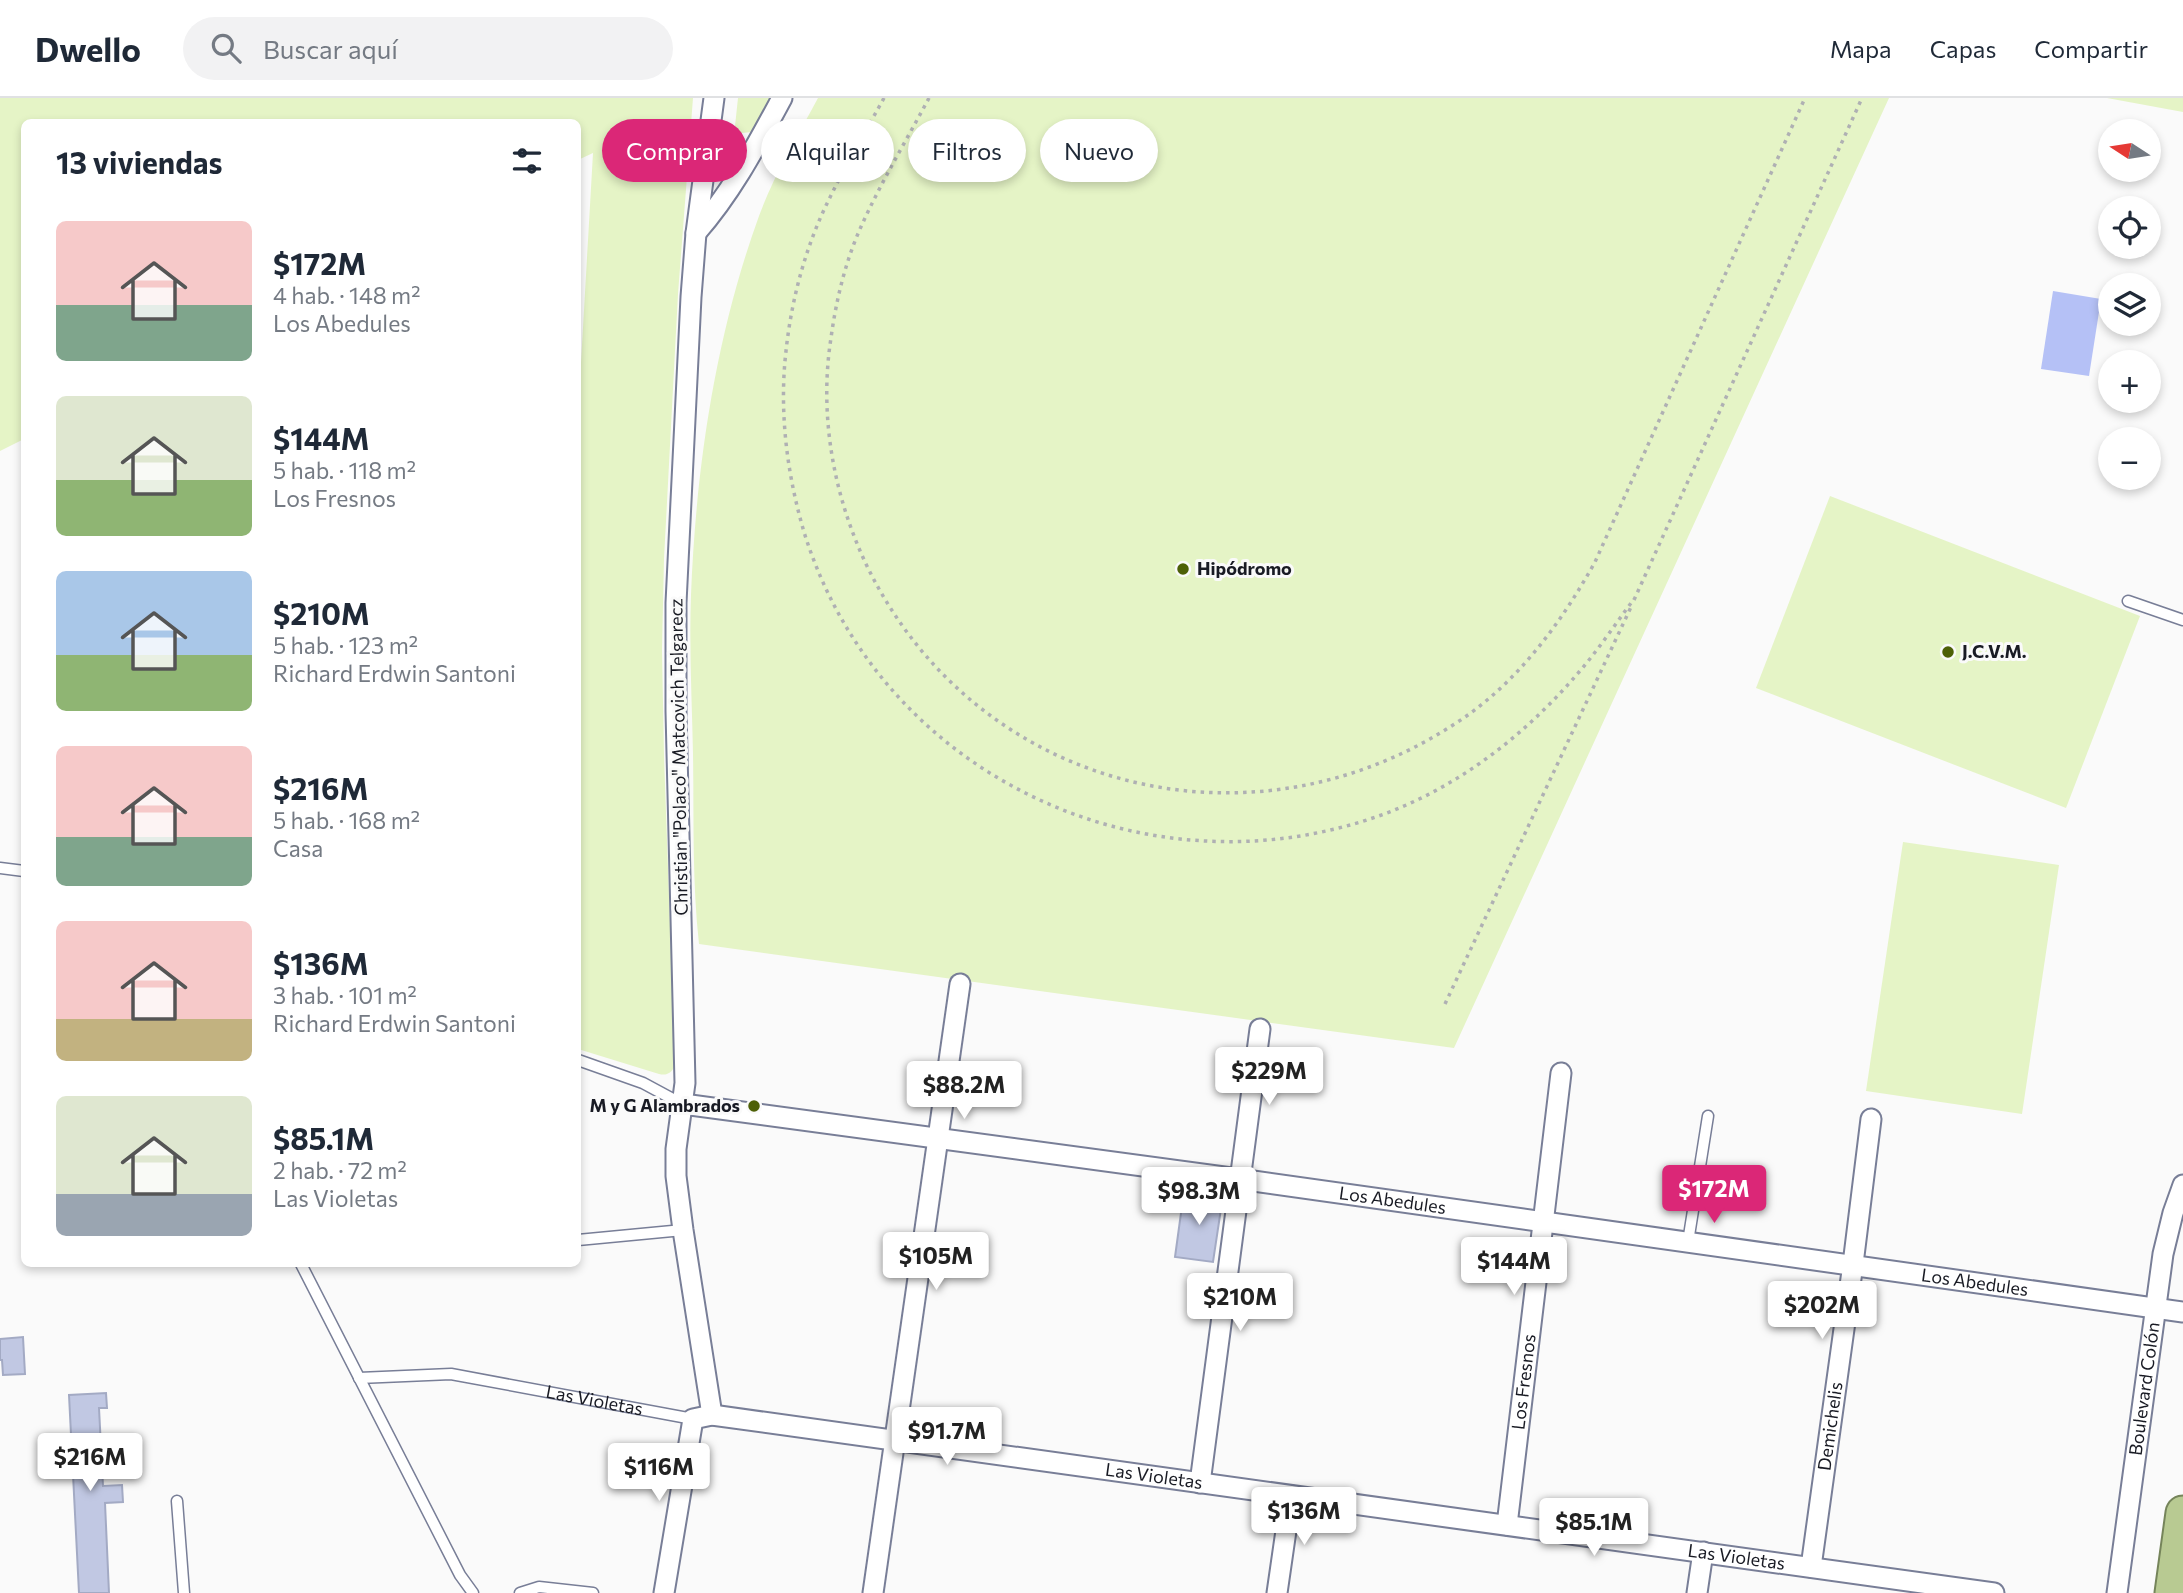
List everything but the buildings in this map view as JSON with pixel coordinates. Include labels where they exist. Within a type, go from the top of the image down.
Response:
[{"type":"highway","points":[[2172,1593],[2181,1535]]},
{"type":"street","name":"Christian \"Polaco\" Matcovich Telgarecz","points":[[712,1415],[676,1176],[676,1149],[685,1083],[676,603],[691,297],[713,98]]},
{"type":"street","points":[[696,233],[742,173],[782,98]]},
{"type":"street","points":[[873,1593],[960,985]]},
{"type":"street","points":[[1200,1483],[1260,1029]]},
{"type":"street","name":"Los Fresnos","points":[[1507,1525],[1561,1073]]},
{"type":"street","name":"Los Abedules","points":[[682,1104],[937,1137],[2183,1312]]},
{"type":"street","name":"Demichelis","points":[[1811,1567],[1871,1119]]},
{"type":"street","name":"Boulevard Colón","points":[[2117,1593],[2163,1254],[2183,1185]]},
{"type":"street","name":"Las Violetas","points":[[693,1419],[712,1415],[1994,1593]]},
{"type":"street","points":[[664,1593],[693,1419]]},
{"type":"street","points":[[1277,1593],[1291,1496]]},
{"type":"street","points":[[1697,1593],[1703,1552]]},
{"type":"lane","points":[[2128,601],[2183,620]]},
{"type":"lane","points":[[0,868],[21,872]]},
{"type":"lane","points":[[581,1061],[643,1083],[682,1104]]},
{"type":"lane","points":[[1688,1242],[1707,1116]]},
{"type":"lane","points":[[581,1240],[683,1230]]},
{"type":"lane","points":[[303,1267],[460,1575],[473,1593]]},
{"type":"lane","name":"Las Violetas","points":[[359,1378],[451,1374],[693,1419]]},
{"type":"lane","points":[[177,1501],[184,1593]]},
{"type":"lane","points":[[520,1593],[539,1587],[593,1593]]},
{"type":"path","points":[[884,98],[822,213],[798,282],[785,354],[783,387],[790,474],[809,547],[821,578],[852,635],[877,671],[913,712],[989,773],[1046,804],[1096,823],[1139,834],[1236,843],[1268,841],[1332,830],[1394,810],[1424,797],[1453,781],[1506,744],[1531,723],[1577,675],[1634,599]]},
{"type":"path","points":[[929,98],[859,232],[842,281],[830,340],[826,402],[829,443],[846,514],[859,548],[875,582],[915,643],[940,671],[995,719],[1037,745],[1093,770],[1128,781],[1164,789],[1237,794],[1310,785],[1346,776],[1403,754],[1455,724],[1503,686],[1544,642],[1595,562],[1805,98]]},
{"type":"path","points":[[1445,1004],[1634,599],[1862,98]]},
{"type":"green space","points":[[0,98],[693,98],[691,119],[602,119],[602,182],[687,182],[664,559],[662,650],[675,1066],[672,1070],[664,1075],[659,1074],[581,1050],[581,363],[593,153],[581,159],[581,119],[21,119],[21,440],[0,451]]},
{"type":"green space","points":[[738,98],[773,98],[753,132],[747,132],[747,119],[736,119]]},
{"type":"green space","name":"Hipódromo","points":[[818,98],[1889,98],[1454,1048],[699,944],[694,873],[690,615],[703,451],[719,356],[731,308],[759,216],[774,182],[894,182],[894,119],[806,119]]},
{"type":"green space","points":[[2107,98],[2183,98],[2183,112]]},
{"type":"green space","name":"J.C.V.M.","points":[[1830,496],[2140,616],[2066,808],[1756,688]]},
{"type":"green space","points":[[1903,842],[2059,865],[2022,1114],[1866,1091]]},
{"type":"water","points":[[2053,291],[2098,298],[2098,318],[2089,376],[2041,369]]},
{"type":"place","name":"Hipódromo","points":[[1183,569]]},
{"type":"place","name":"J.C.V.M.","points":[[1948,652]]},
{"type":"place","name":"M y G Alambrados","points":[[754,1106]]}]
